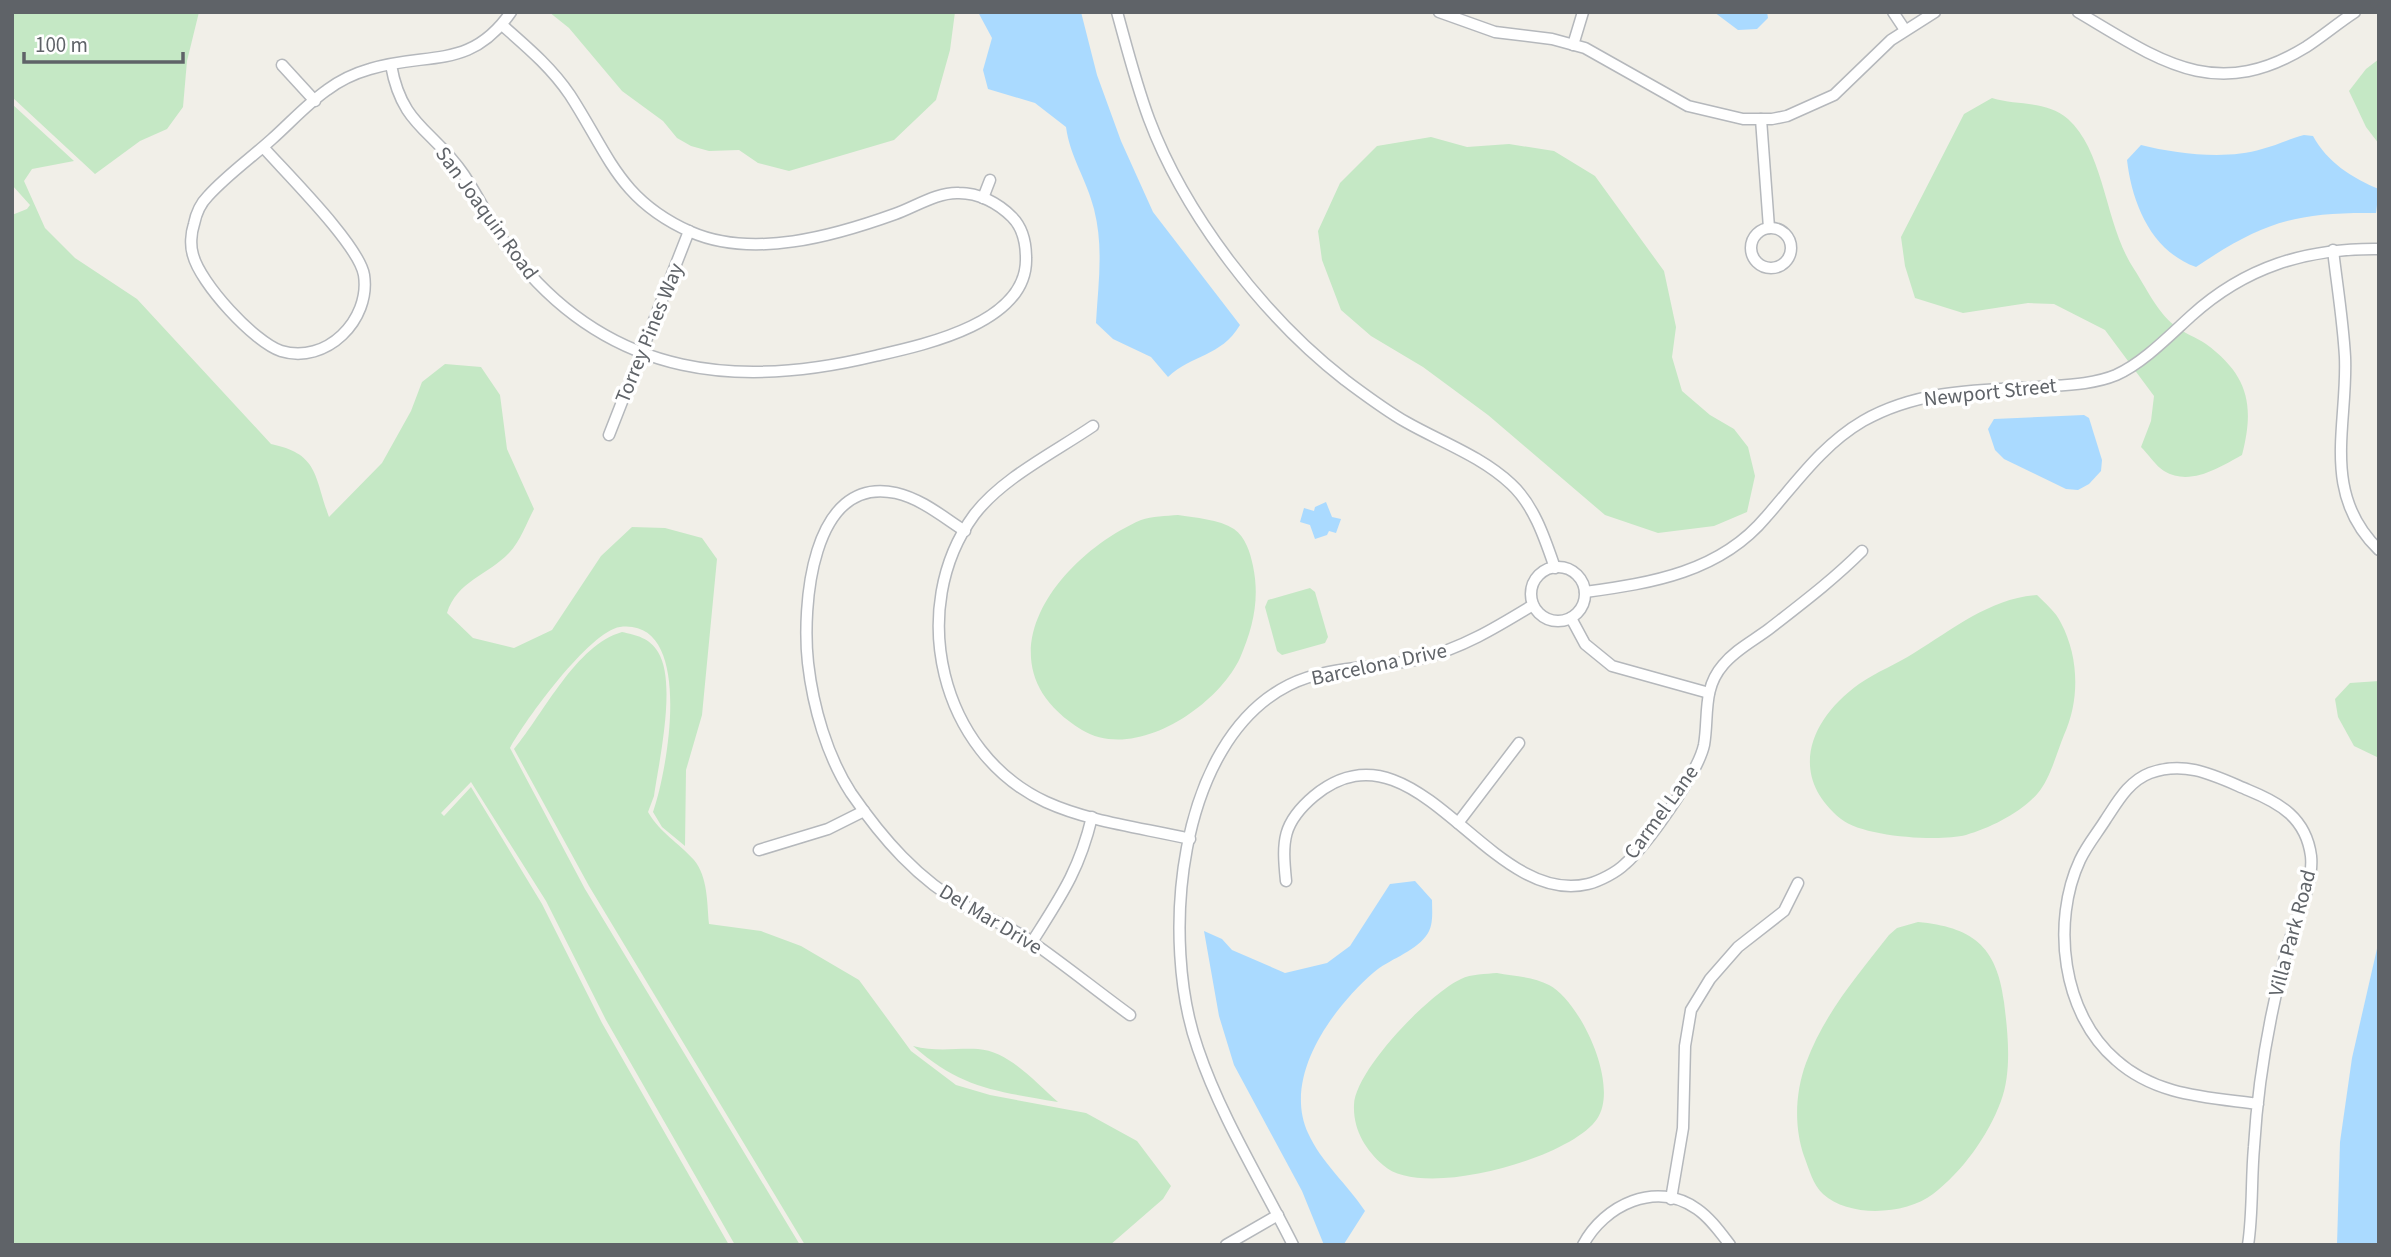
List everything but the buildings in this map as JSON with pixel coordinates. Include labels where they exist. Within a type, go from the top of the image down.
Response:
[{"type":"street","points":[[263,146],[346,243],[364,275],[364,291],[356,321],[331,344],[316,350],[283,352],[253,335],[202,275],[193,256],[194,224],[207,197],[263,146],[327,90],[355,74],[391,65],[460,54],[488,39],[511,12]]},
{"type":"street","points":[[1117,12],[1155,132],[1197,211],[1234,265],[1272,313],[1345,379],[1404,421],[1486,464],[1513,485],[1544,536],[1555,568]]},
{"type":"street","points":[[1439,12],[1495,32],[1552,39],[1598,53],[1688,106],[1715,114],[1761,119],[1787,116],[1834,95],[1905,30],[1935,12]]},
{"type":"street","points":[[1573,45],[1583,12]]},
{"type":"street","points":[[1893,12],[1905,30]]},
{"type":"street","points":[[2078,12],[2093,16],[2173,66],[2201,73],[2223,73],[2267,66],[2307,46],[2355,12]]},
{"type":"street","name":"San Joaquin Road","points":[[391,65],[400,100],[410,117],[458,167],[504,244],[522,266],[570,311],[592,327],[669,362],[735,374],[802,372],[931,341],[990,317],[1009,303],[1021,285],[1026,263],[1024,241],[1018,224],[997,204],[956,192],[847,230],[760,244],[740,245],[689,231],[650,209],[634,195],[610,167],[570,95],[546,63],[502,25]]},
{"type":"street","points":[[282,65],[314,101]]},
{"type":"street","points":[[1761,119],[1769,228]]},
{"type":"street","points":[[983,198],[990,180]]},
{"type":"street","name":"Torrey Pines Way","points":[[609,435],[689,231]]},
{"type":"street","name":"Newport Street","points":[[1585,592],[1665,579],[1698,568],[1720,555],[1765,519],[1814,460],[1863,421],[1914,400],[1945,392],[2065,385],[2116,375],[2136,363],[2220,290],[2256,270],[2282,260],[2333,250],[2379,249]]},
{"type":"street","points":[[2333,250],[2345,355],[2339,459],[2345,488],[2357,519],[2379,550]]},
{"type":"street","points":[[1093,426],[1008,484],[975,514],[965,531],[945,578],[939,612],[939,651],[946,683],[958,715],[977,744],[997,767],[1021,787],[1046,802],[1092,817],[1190,839]]},
{"type":"street","name":"Del Mar Drive","points":[[965,531],[919,501],[894,492],[874,493],[856,498],[840,508],[828,523],[818,545],[806,610],[808,663],[823,732],[849,790],[903,860],[965,906],[1032,942],[1130,1015]]},
{"type":"street","name":"Carmel Lane","points":[[1286,881],[1283,849],[1286,828],[1297,811],[1330,785],[1373,775],[1409,786],[1524,873],[1552,884],[1588,884],[1626,864],[1684,789],[1698,763],[1704,745],[1709,693],[1722,666],[1738,650],[1833,580],[1862,551]]},
{"type":"street","points":[[1569,569],[1577,575],[1585,592],[1583,604],[1571,618],[1552,620],[1539,613],[1533,605],[1533,584],[1545,570],[1569,569]]},
{"type":"street","name":"Barcelona Drive","points":[[1293,1245],[1218,1097],[1197,1048],[1188,1012],[1181,972],[1181,885],[1190,839],[1206,784],[1223,748],[1242,720],[1273,694],[1292,683],[1328,673],[1419,659],[1461,646],[1533,605]]},
{"type":"street","points":[[1571,618],[1585,644],[1612,666],[1709,693]]},
{"type":"street","points":[[1458,823],[1519,743]]},
{"type":"street","name":"Villa Park Road","points":[[2248,1245],[2258,1104],[2276,991],[2310,874],[2307,838],[2299,822],[2279,802],[2267,797],[2195,768],[2180,767],[2149,773],[2123,793],[2080,858],[2071,882],[2066,905],[2064,942],[2079,1006],[2099,1042],[2115,1060],[2142,1079],[2175,1094],[2258,1104]]},
{"type":"street","points":[[759,850],[828,829],[864,811]]},
{"type":"street","points":[[1032,942],[1073,877],[1083,855],[1092,817]]},
{"type":"street","points":[[1671,1199],[1683,1128],[1685,1046],[1691,1010],[1710,979],[1738,947],[1784,911],[1798,883]]},
{"type":"street","points":[[1583,1245],[1604,1216],[1620,1204],[1658,1196],[1696,1208],[1730,1245]]},
{"type":"street","points":[[1226,1245],[1278,1215]]},
{"type":"green space","points":[[12,12],[199,12],[187,61],[183,107],[167,129],[140,141],[95,174],[12,97]]},
{"type":"green space","points":[[549,12],[955,12],[950,50],[936,100],[894,140],[789,171],[758,163],[739,150],[709,151],[691,146],[677,138],[663,121],[622,91],[569,28]]},
{"type":"green space","points":[[2379,59],[2379,144],[2366,127],[2349,91],[2366,69]]},
{"type":"green space","points":[[1992,98],[2050,109],[2068,119],[2080,133],[2090,150],[2124,252],[2152,299],[2174,325],[2206,344],[2220,356],[2239,380],[2245,392],[2248,421],[2242,455],[2215,470],[2194,476],[2174,475],[2161,469],[2141,447],[2151,421],[2154,396],[2105,330],[2054,304],[2028,303],[1963,313],[1915,298],[1905,266],[1901,237],[1964,114]]},
{"type":"green space","points":[[12,104],[74,161],[32,169],[24,181],[45,228],[75,258],[137,299],[271,444],[287,448],[306,461],[317,479],[329,517],[382,463],[411,411],[422,382],[445,364],[481,367],[500,395],[507,449],[534,509],[520,538],[509,553],[465,586],[452,602],[447,613],[473,638],[514,648],[552,630],[601,556],[632,527],[665,528],[702,538],[717,559],[702,715],[686,770],[685,846],[662,827],[653,812],[669,734],[670,702],[668,671],[659,647],[644,631],[620,627],[607,632],[592,644],[543,698],[510,748],[585,889],[800,1245],[735,1245],[606,1020],[546,901],[471,782],[441,813],[444,816],[471,787],[542,904],[602,1023],[729,1245],[12,1245],[12,215],[30,205],[12,185]]},
{"type":"green space","points":[[1431,137],[1467,147],[1509,144],[1554,151],[1595,176],[1664,271],[1676,327],[1672,357],[1682,391],[1710,415],[1734,429],[1748,447],[1755,476],[1747,512],[1714,526],[1658,533],[1605,515],[1488,415],[1423,367],[1371,336],[1341,310],[1322,260],[1318,231],[1340,183],[1377,146]]},
{"type":"green space","points":[[1178,515],[1207,519],[1228,526],[1242,537],[1247,546],[1256,590],[1252,624],[1240,658],[1213,694],[1194,711],[1172,724],[1149,734],[1126,739],[1103,738],[1082,730],[1050,704],[1034,675],[1031,645],[1040,614],[1057,586],[1081,559],[1110,537],[1141,520]]},
{"type":"green space","points":[[1310,588],[1315,592],[1328,637],[1325,643],[1282,655],[1277,651],[1265,607],[1268,600]]},
{"type":"green space","points":[[2037,595],[2053,611],[2067,636],[2075,679],[2069,722],[2050,773],[2038,793],[2005,819],[1975,832],[1954,837],[1920,838],[1883,834],[1841,819],[1824,802],[1814,784],[1810,766],[1811,748],[1818,730],[1842,698],[1859,684],[1988,608],[2020,597]]},
{"type":"green space","points":[[622,632],[651,643],[663,665],[666,682],[665,722],[654,796],[648,812],[658,826],[699,867],[706,890],[709,924],[761,931],[801,946],[859,980],[911,1051],[956,1085],[990,1095],[1086,1113],[1137,1141],[1171,1186],[1163,1199],[1110,1245],[805,1245],[589,886],[514,749],[576,665],[605,639]]},
{"type":"green space","points":[[2379,681],[2379,758],[2354,746],[2338,717],[2335,699],[2350,683]]},
{"type":"green space","points":[[1918,922],[1967,934],[1988,953],[1995,966],[2004,1002],[2007,1077],[2001,1101],[1989,1127],[1954,1175],[1933,1194],[1922,1201],[1893,1210],[1847,1207],[1823,1194],[1804,1156],[1797,1122],[1802,1074],[1822,1028],[1853,981],[1889,935],[1897,928]]},
{"type":"green space","points":[[1497,973],[1543,982],[1561,994],[1573,1008],[1594,1046],[1600,1067],[1604,1087],[1603,1104],[1597,1119],[1582,1134],[1558,1148],[1494,1170],[1461,1177],[1429,1178],[1402,1175],[1383,1165],[1366,1146],[1358,1131],[1354,1114],[1358,1090],[1367,1073],[1396,1034],[1431,1000],[1461,979]]},
{"type":"green space","points":[[913,1046],[930,1049],[978,1049],[1000,1055],[1021,1069],[1058,1102],[998,1091],[964,1080]]},
{"type":"water","points":[[978,12],[1081,12],[1097,75],[1121,141],[1153,212],[1240,325],[1224,343],[1177,369],[1168,377],[1151,357],[1113,339],[1096,323],[1100,266],[1097,224],[1091,198],[1071,148],[1066,127],[1035,103],[988,89],[983,70],[992,38]]},
{"type":"water","points":[[1714,12],[1767,12],[1768,18],[1757,29],[1738,30]]},
{"type":"water","points":[[2304,135],[2313,136],[2325,154],[2341,168],[2379,189],[2376,213],[2324,215],[2281,223],[2241,239],[2196,267],[2167,250],[2146,224],[2134,193],[2127,160],[2141,145],[2170,151],[2218,155],[2262,149]]},
{"type":"water","points":[[2084,415],[2089,418],[2102,460],[2101,471],[2089,484],[2078,490],[2066,489],[2004,459],[1995,450],[1988,429],[1994,419]]},
{"type":"water","points":[[1326,502],[1332,517],[1341,519],[1336,533],[1329,531],[1327,535],[1315,539],[1310,525],[1300,522],[1304,508],[1314,511],[1315,507]]},
{"type":"water","points":[[1415,881],[1432,900],[1429,932],[1421,942],[1373,973],[1342,1005],[1316,1045],[1307,1067],[1302,1089],[1302,1111],[1308,1133],[1320,1154],[1365,1211],[1344,1244],[1324,1245],[1302,1191],[1234,1065],[1219,1016],[1204,931],[1222,939],[1232,950],[1285,973],[1327,963],[1350,946],[1390,884]]},
{"type":"water","points":[[2379,940],[2379,1245],[2337,1245],[2340,1142],[2352,1058]]}]
